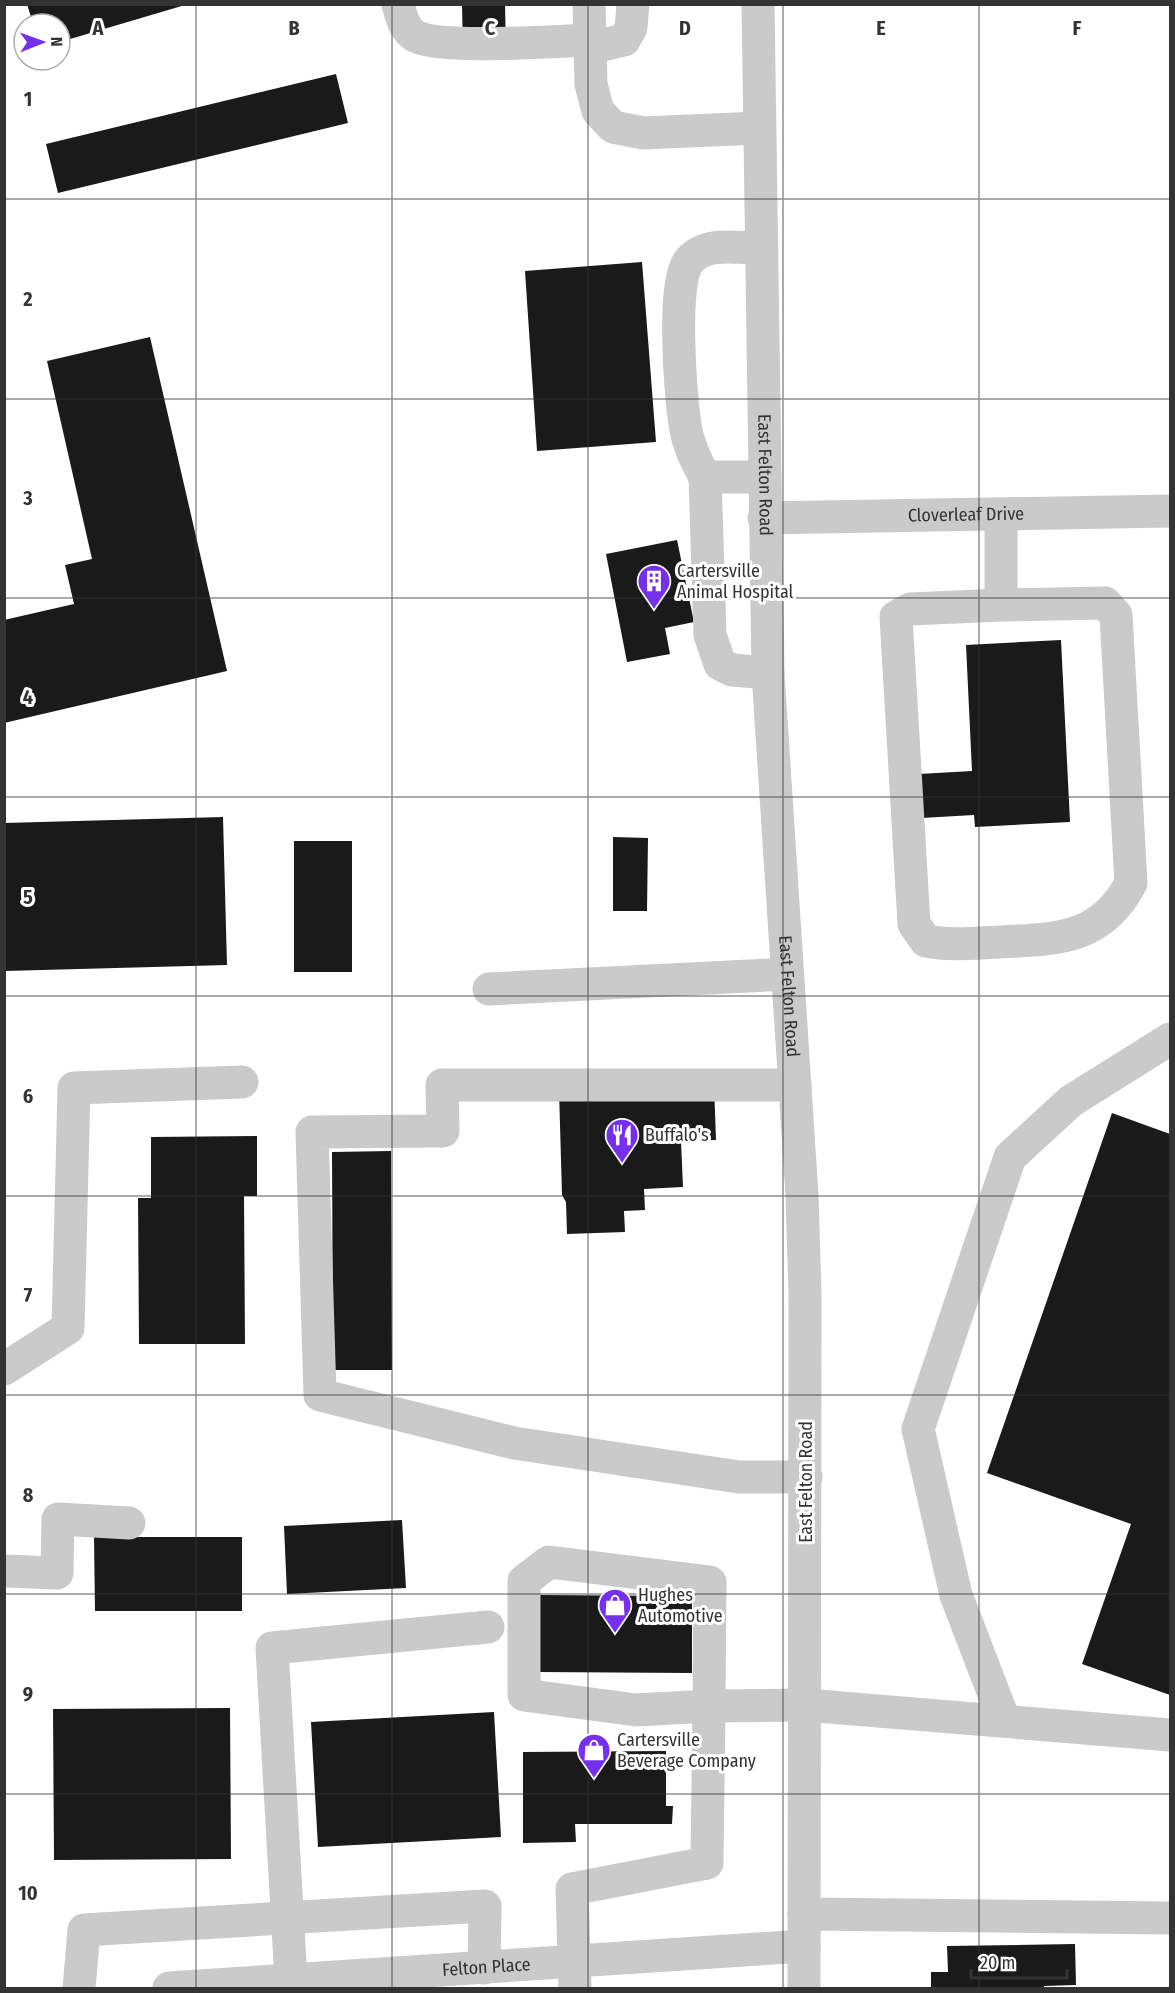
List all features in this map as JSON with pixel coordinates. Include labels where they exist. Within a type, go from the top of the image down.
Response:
[{"type":"street","points":[[398,4],[404,25],[413,34],[426,41],[590,44],[624,40],[631,27],[633,4]]},
{"type":"street","points":[[589,4],[591,84],[598,111],[613,127],[643,133],[759,128]]},
{"type":"street","name":"East Felton Road","points":[[758,4],[768,673],[795,1085],[805,1294],[804,1989]]},
{"type":"street","points":[[760,248],[715,247],[701,251],[690,260],[684,270],[678,317],[685,425],[693,456],[705,477],[710,635],[713,649],[720,664],[732,670],[768,673]]},
{"type":"street","points":[[705,477],[764,477]]},
{"type":"street","name":"Cloverleaf Drive","points":[[764,518],[1170,511]]},
{"type":"street","points":[[1000,515],[1001,605]]},
{"type":"street","points":[[1105,603],[1116,615],[1131,883],[1122,899],[1092,926],[1061,938],[947,945],[926,941],[914,924],[896,617],[910,609],[1001,605],[1105,603]]},
{"type":"street","points":[[489,989],[787,974]]},
{"type":"street","points":[[1005,1720],[956,1595],[918,1429],[1010,1157],[1071,1101],[1170,1039]]},
{"type":"street","points":[[4,1369],[68,1328],[74,1088],[242,1082]]},
{"type":"street","points":[[795,1085],[442,1085],[443,1131],[312,1132],[320,1395],[514,1443],[739,1477],[806,1477]]},
{"type":"street","points":[[4,1571],[57,1573],[58,1519],[129,1523]]},
{"type":"street","points":[[575,1975],[572,1889],[707,1863],[709,1706],[710,1582],[549,1562],[524,1581],[525,1695],[636,1710],[709,1706],[805,1705],[1170,1735]]},
{"type":"street","points":[[291,1980],[272,1648],[488,1627]]},
{"type":"street","points":[[79,1989],[84,1930],[485,1905],[484,1968]]},
{"type":"street","points":[[804,1914],[1170,1918]]},
{"type":"street","name":"Felton Place","points":[[169,1989],[291,1980],[386,1981],[484,1968],[575,1975],[804,1946]]},
{"type":"building","points":[[27,4],[185,4],[72,38],[72,12],[29,12]]},
{"type":"building","points":[[462,4],[505,4],[506,51],[463,52]]},
{"type":"building","points":[[336,74],[348,123],[58,193],[46,144]]},
{"type":"building","points":[[642,262],[656,442],[537,451],[525,271]]},
{"type":"building","points":[[150,337],[227,671],[4,723],[4,620],[74,604],[65,565],[92,559],[47,361]]},
{"type":"building","name":"Cartersville Animal Hospital","points":[[677,540],[694,622],[665,628],[670,654],[627,662],[606,554]]},
{"type":"building","points":[[1061,640],[1070,822],[975,827],[974,815],[921,818],[919,774],[972,771],[966,645]]},
{"type":"building","points":[[223,817],[227,965],[5,971],[4,823]]},
{"type":"building","points":[[613,837],[648,838],[647,911],[613,911]]},
{"type":"building","points":[[294,841],[352,841],[352,972],[294,972]]},
{"type":"building","name":"Buffalo's","points":[[714,1085],[716,1140],[681,1141],[683,1187],[644,1189],[645,1210],[624,1211],[625,1232],[567,1234],[566,1202],[562,1195],[559,1090]]},
{"type":"building","points":[[1112,1113],[1170,1134],[1170,1695],[1082,1664],[1131,1524],[987,1473]]},
{"type":"building","points":[[257,1136],[257,1196],[244,1196],[245,1344],[139,1344],[138,1198],[151,1198],[151,1137]]},
{"type":"building","points":[[391,1151],[392,1370],[333,1370],[332,1152]]},
{"type":"building","points":[[402,1520],[406,1588],[287,1594],[284,1526]]},
{"type":"building","points":[[94,1537],[242,1537],[242,1611],[95,1611]]},
{"type":"building","name":"Hughes Automotive","points":[[538,1595],[692,1596],[692,1673],[538,1672]]},
{"type":"building","points":[[230,1708],[231,1859],[54,1860],[53,1709]]},
{"type":"building","points":[[494,1712],[501,1837],[318,1847],[311,1722]]},
{"type":"building","name":"Cartersville Beverage Company","points":[[666,1751],[666,1806],[673,1806],[672,1824],[575,1824],[576,1842],[523,1843],[523,1752]]},
{"type":"building","points":[[1075,1944],[1076,1985],[1044,1986],[1044,1988],[931,1988],[931,1972],[948,1972],[947,1946]]},
{"type":"place","name":"Cartersville Animal Hospital","points":[[654,610]]},
{"type":"place","name":"Buffalo's","points":[[622,1164]]},
{"type":"place","name":"Hughes Automotive","points":[[615,1634]]},
{"type":"place","name":"Cartersville Beverage Company","points":[[594,1779]]}]
